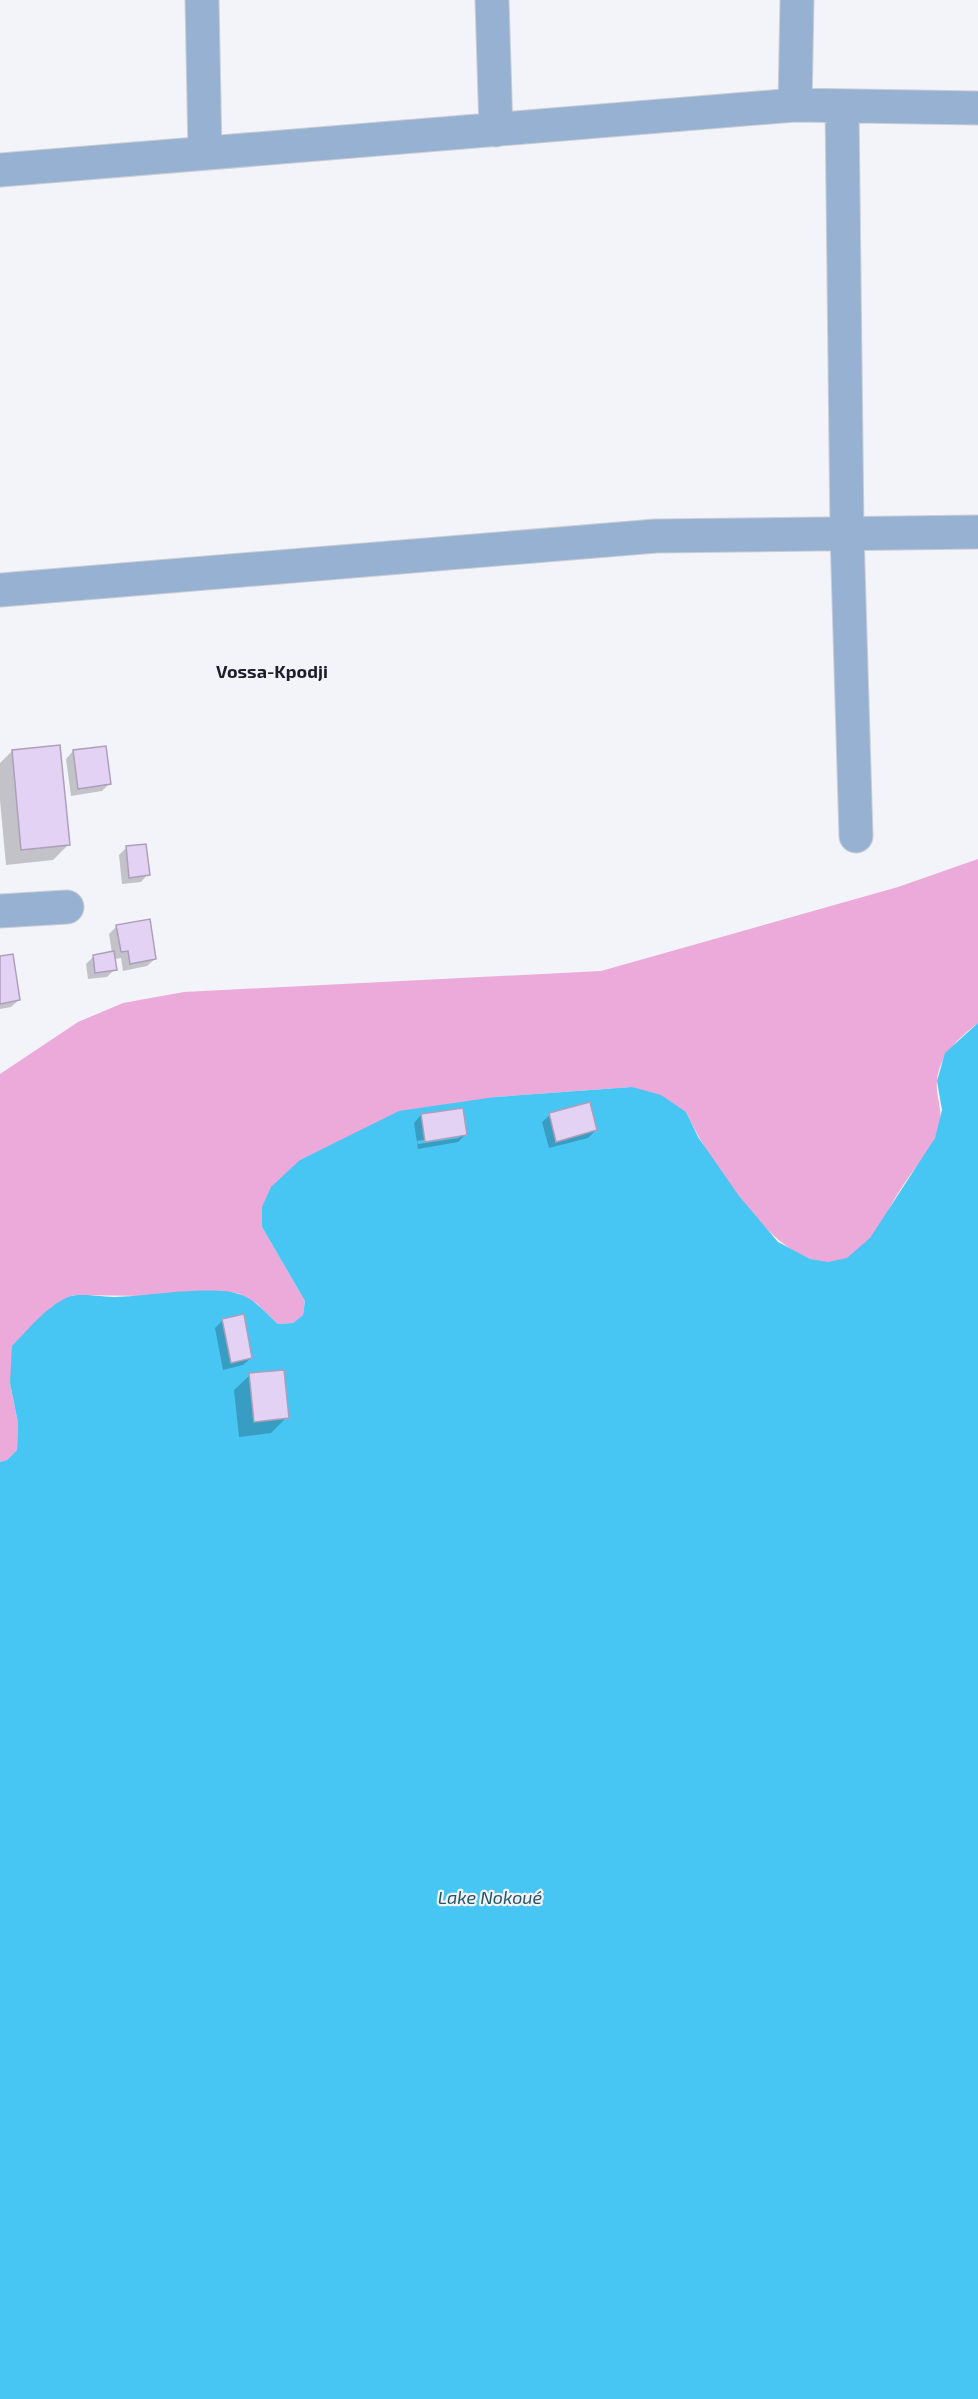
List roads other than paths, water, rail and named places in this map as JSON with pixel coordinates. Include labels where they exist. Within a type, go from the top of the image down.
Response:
[{"type":"street","points":[[202,0],[205,153]]},
{"type":"street","points":[[492,0],[496,129]]},
{"type":"street","points":[[795,105],[797,0]]},
{"type":"street","points":[[0,170],[795,105],[978,108]]},
{"type":"street","points":[[842,106],[847,533],[856,836]]},
{"type":"street","points":[[0,590],[656,536],[978,532]]},
{"type":"street","points":[[0,911],[67,907]]},
{"type":"water","name":"Lake Nokoué","points":[[978,1023],[978,2399],[0,2399],[0,1462],[7,1460],[17,1450],[18,1423],[10,1383],[12,1346],[54,1305],[75,1295],[116,1297],[197,1291],[228,1292],[250,1299],[278,1324],[293,1323],[303,1315],[305,1301],[262,1227],[262,1207],[271,1187],[300,1160],[399,1111],[495,1097],[632,1087],[661,1095],[686,1112],[698,1137],[739,1196],[778,1242],[810,1259],[828,1262],[847,1258],[870,1238],[935,1138],[942,1110],[937,1081],[945,1053]]},
{"type":"district","name":"Vossa-Kpodji","points":[[272,672]]}]
